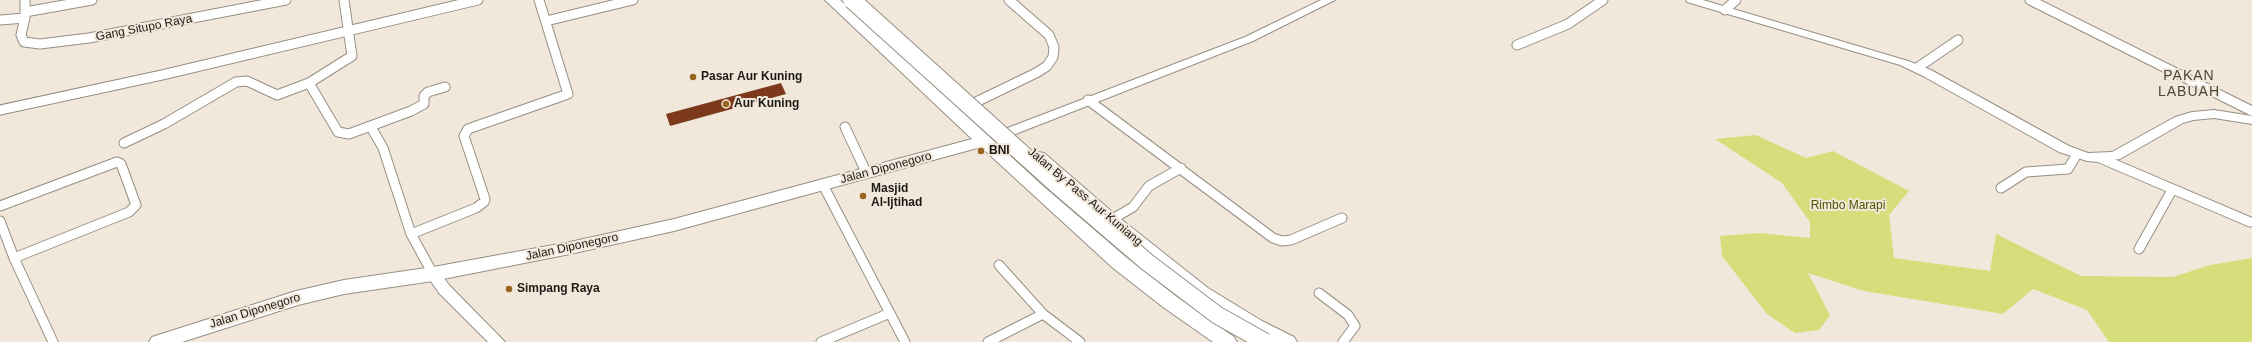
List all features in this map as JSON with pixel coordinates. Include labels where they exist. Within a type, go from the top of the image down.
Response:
[{"type":"highway","name":"Jalan By Pass Aur Kuniang","points":[[832,0],[902,63],[983,141],[1120,263],[1170,302],[1227,342]]},
{"type":"highway","name":"Jalan By Pass Aur Kuniang","points":[[844,0],[1139,268],[1212,320],[1248,342]]},
{"type":"highway","name":"Jalan By Pass Aur Kuniang","points":[[852,0],[1056,184],[1147,262],[1217,315],[1265,342]]},
{"type":"highway","name":"Jalan By Pass Aur Kuniang","points":[[862,0],[1009,132],[1111,220],[1218,304],[1256,326],[1288,342]]},
{"type":"highway","points":[[902,63],[923,55]]},
{"type":"highway","name":"Jalan Diponegoro","points":[[159,342],[296,298],[344,287],[433,274],[570,248],[666,226],[983,141]]},
{"type":"street","name":"Gang Situpo Raya","points":[[25,0],[25,15],[21,34],[24,42],[40,44],[89,38],[286,0]]},
{"type":"street","points":[[0,20],[92,0]]},
{"type":"street","points":[[124,143],[164,124],[236,82],[247,81],[277,95],[309,83],[351,58],[353,54],[350,29],[344,0]]},
{"type":"street","points":[[0,110],[162,75],[350,29],[478,0]]},
{"type":"street","points":[[411,234],[476,208],[484,202],[485,199],[464,136],[468,129],[558,100],[568,94],[539,0]]},
{"type":"street","points":[[546,21],[633,0]]},
{"type":"street","points":[[976,102],[1036,73],[1047,66],[1053,57],[1054,47],[1049,35],[1009,0]]},
{"type":"street","points":[[1009,132],[1088,100],[1249,39],[1330,0]]},
{"type":"street","points":[[1517,45],[1568,24],[1603,0]]},
{"type":"street","points":[[1691,0],[1887,57],[1917,68],[2077,154],[2100,158],[2250,222]]},
{"type":"street","points":[[1725,10],[1736,0]]},
{"type":"street","points":[[2030,0],[2252,111]]},
{"type":"street","points":[[1917,68],[1958,40]]},
{"type":"street","points":[[309,83],[338,132],[342,135],[371,127],[421,107],[424,104],[424,96],[428,92],[445,87]]},
{"type":"street","points":[[1088,100],[1265,232],[1282,241],[1291,240],[1342,218]]},
{"type":"street","points":[[2100,158],[2115,156],[2179,120],[2192,116],[2214,114],[2252,120]]},
{"type":"street","points":[[371,127],[383,148],[411,234],[433,274],[444,289],[497,342]]},
{"type":"street","points":[[845,127],[866,172]]},
{"type":"street","points":[[2000,188],[2026,172],[2068,169],[2077,154]]},
{"type":"street","points":[[0,206],[117,162],[121,164],[136,204],[129,212],[14,258]]},
{"type":"street","points":[[1111,220],[1133,207],[1149,186],[1181,168]]},
{"type":"street","points":[[823,185],[905,342]]},
{"type":"street","points":[[2139,249],[2172,190]]},
{"type":"street","points":[[0,221],[14,258],[53,342]]},
{"type":"street","points":[[1000,265],[1043,314],[1080,342]]},
{"type":"street","points":[[1319,293],[1348,315],[1355,326],[1343,342]]},
{"type":"street","points":[[821,342],[890,313]]},
{"type":"street","points":[[988,342],[1043,314]]},
{"type":"green space","name":"Rimbo Marapi","points":[[1756,135],[1806,158],[1833,151],[1909,191],[1889,215],[1894,258],[1990,271],[1996,234],[2081,276],[2173,277],[2210,265],[2252,258],[2252,342],[2109,342],[2087,310],[2033,289],[2003,314],[1864,291],[1808,273],[1830,315],[1819,330],[1795,333],[1767,314],[1722,256],[1720,236],[1760,233],[1810,238],[1810,222],[1782,183],[1715,139]]},
{"type":"building","name":"Aur Kuning","points":[[781,83],[786,94],[670,126],[666,114]]},
{"type":"place","name":"Pasar Aur Kuning","points":[[693,77]]},
{"type":"place","name":"Aur Kuning","points":[[726,104]]},
{"type":"place","name":"BNI","points":[[981,151]]},
{"type":"place","name":"Masjid Al-Ijtihad","points":[[863,196]]},
{"type":"place","name":"Simpang Raya","points":[[509,289]]},
{"type":"district","name":"PAKAN LABUAH","points":[[2189,84]]}]
